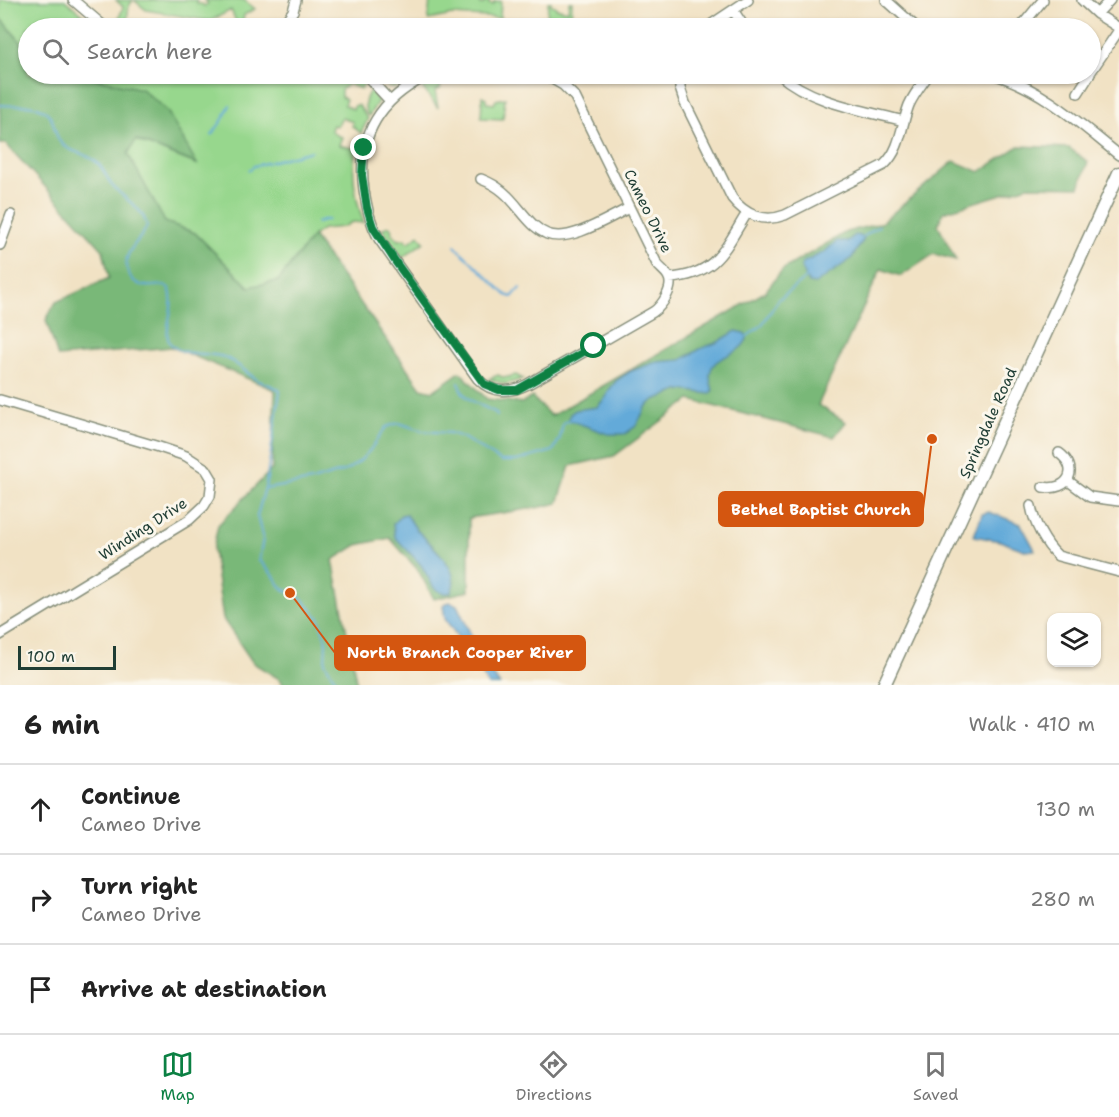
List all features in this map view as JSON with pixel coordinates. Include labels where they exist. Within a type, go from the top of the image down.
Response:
[{"type":"main road","name":"Springdale Road","points":[[884,685],[1119,173]]},
{"type":"street","points":[[73,0],[94,18]]},
{"type":"street","points":[[289,18],[296,0]]},
{"type":"street","points":[[721,18],[748,0]]},
{"type":"street","points":[[886,0],[906,18]]},
{"type":"street","points":[[1028,18],[1043,0]]},
{"type":"street","points":[[1082,0],[1119,29],[1101,56]]},
{"type":"street","points":[[1097,14],[1110,0]]},
{"type":"street","points":[[733,10],[738,18]]},
{"type":"street","points":[[374,84],[390,101]]},
{"type":"street","points":[[414,84],[390,101],[374,122],[362,157],[362,175],[370,220],[397,264],[484,384],[503,391],[517,390],[656,310],[666,297],[669,278],[692,274],[714,263],[724,252],[747,213]]},
{"type":"street","name":"Cameo Drive","points":[[561,84],[574,98],[657,264],[669,278]]},
{"type":"street","points":[[681,84],[687,108],[732,198],[747,213],[763,218],[781,216],[880,169],[895,151],[912,99],[922,84]]},
{"type":"street","points":[[792,84],[815,96],[904,122]]},
{"type":"street","points":[[1020,84],[1047,99],[1119,155]]},
{"type":"street","points":[[1078,93],[1083,84]]},
{"type":"street","points":[[481,178],[503,190],[533,225],[553,236],[575,234],[629,208]]},
{"type":"street","points":[[0,245],[11,215]]},
{"type":"street","name":"Winding Drive","points":[[0,400],[186,456],[206,469],[212,479],[213,488],[204,506],[189,520],[0,635]]},
{"type":"street","points":[[1043,487],[1058,488],[1067,480],[1069,464],[1059,453]]},
{"type":"street","points":[[1067,480],[1090,497],[1119,501]]},
{"type":"street","points":[[1031,506],[1033,517],[1052,551],[1058,556],[1119,572]]},
{"type":"green space","points":[[0,0],[65,0],[87,18],[18,18],[18,39],[0,18]]},
{"type":"green space","points":[[116,0],[133,0],[129,6],[127,18],[119,18],[123,7]]},
{"type":"green space","points":[[134,0],[197,0],[197,4],[204,6],[208,4],[205,0],[244,0],[255,9],[244,15],[243,18],[235,18],[231,10],[216,18],[193,18],[146,10]]},
{"type":"green space","points":[[430,0],[480,0],[480,4],[489,1],[489,4],[493,5],[494,2],[501,1],[500,18],[452,15],[428,18]]},
{"type":"green space","points":[[548,2],[556,8],[568,11],[569,2],[572,2],[571,18],[547,18]]},
{"type":"green space","points":[[0,18],[18,39],[18,84],[120,84],[142,89],[167,111],[197,164],[136,140],[128,154],[165,222],[195,233],[249,287],[278,281],[313,236],[421,388],[433,391],[460,372],[487,399],[522,403],[532,397],[551,416],[765,292],[782,270],[846,232],[881,223],[954,161],[980,172],[1019,146],[1069,148],[1088,162],[1079,187],[1028,186],[943,212],[938,225],[956,260],[934,254],[901,276],[881,269],[818,405],[846,422],[834,437],[690,400],[614,456],[570,466],[558,503],[469,518],[469,591],[434,599],[418,570],[390,538],[357,545],[333,560],[357,685],[283,685],[281,680],[253,663],[223,619],[213,549],[218,525],[272,469],[275,390],[172,347],[58,357],[46,320],[56,302],[109,278],[103,250],[6,144],[0,144]]},
{"type":"green space","points":[[120,84],[348,84],[341,90],[341,97],[346,99],[344,105],[353,109],[355,105],[359,106],[368,119],[361,133],[352,126],[353,122],[342,118],[337,126],[333,125],[331,130],[342,137],[339,145],[356,149],[355,186],[364,223],[352,222],[343,227],[323,229],[313,236],[278,281],[249,287],[195,233],[165,222],[128,154],[135,140],[196,164],[167,111],[142,89]]},
{"type":"green space","points":[[348,84],[364,84],[361,89]]},
{"type":"green space","points":[[385,84],[401,84],[395,88]]},
{"type":"green space","points":[[429,84],[441,84],[440,89],[435,91],[438,108],[422,87]]},
{"type":"green space","points":[[371,90],[378,101],[369,116],[365,103]]},
{"type":"green space","points":[[482,96],[486,98],[486,103],[494,104],[496,100],[505,98],[503,119],[481,118]]},
{"type":"green space","points":[[389,226],[399,240],[405,239],[408,243],[419,235],[424,242],[402,258],[382,229]]},
{"type":"green space","points":[[498,375],[504,378],[516,375],[523,379],[505,384],[489,379]]},
{"type":"water","points":[[855,235],[864,239],[851,259],[815,284],[809,283],[801,267],[802,263],[824,252],[837,241],[848,241]]},
{"type":"water","points":[[736,331],[745,333],[747,339],[738,350],[715,363],[710,376],[713,391],[710,394],[681,390],[654,400],[646,407],[636,426],[625,434],[608,434],[569,420],[570,414],[576,410],[597,407],[616,381],[631,371],[656,362],[681,360]]},
{"type":"water","points":[[989,512],[1021,524],[1035,550],[1027,551],[1000,541],[974,536],[982,514]]},
{"type":"water","points":[[406,514],[450,568],[453,585],[450,593],[442,593],[434,588],[421,565],[395,537],[393,524],[401,515]]},
{"type":"water","points":[[450,602],[457,605],[484,662],[500,685],[488,685],[476,663],[445,619],[443,606]]},
{"type":"waterway","points":[[0,105],[32,106],[42,109],[53,122],[62,144],[98,163],[111,184],[141,213],[147,226],[129,253],[126,265],[135,282],[145,286],[169,288],[171,302],[168,338],[170,343],[181,351],[224,357],[259,381],[280,391],[266,484],[257,516],[263,539],[259,560],[282,588],[302,599],[319,618],[326,641],[325,663],[339,685]]},
{"type":"waterway","points":[[212,135],[230,105]]},
{"type":"waterway","points":[[249,170],[254,166],[312,151]]},
{"type":"waterway","points":[[317,223],[328,220]]},
{"type":"waterway","points":[[863,237],[879,226]]},
{"type":"waterway","points":[[455,246],[506,295],[512,297],[520,288]]},
{"type":"waterway","points":[[746,337],[761,326],[779,299],[807,277]]},
{"type":"waterway","points":[[459,383],[464,394],[496,413],[497,416]]},
{"type":"waterway","points":[[265,489],[312,481],[347,470],[370,450],[386,427],[399,423],[423,431],[450,433],[462,437],[501,461],[516,461],[553,451],[560,438],[563,423],[570,420]]},
{"type":"place","name":"Bethel Baptist Church","points":[[932,439]]},
{"type":"place","name":"North Branch Cooper River","points":[[290,593]]},
{"type":"route","points":[[364,148],[362,175],[367,208],[373,227],[478,379],[490,388],[517,390],[594,346]]}]
